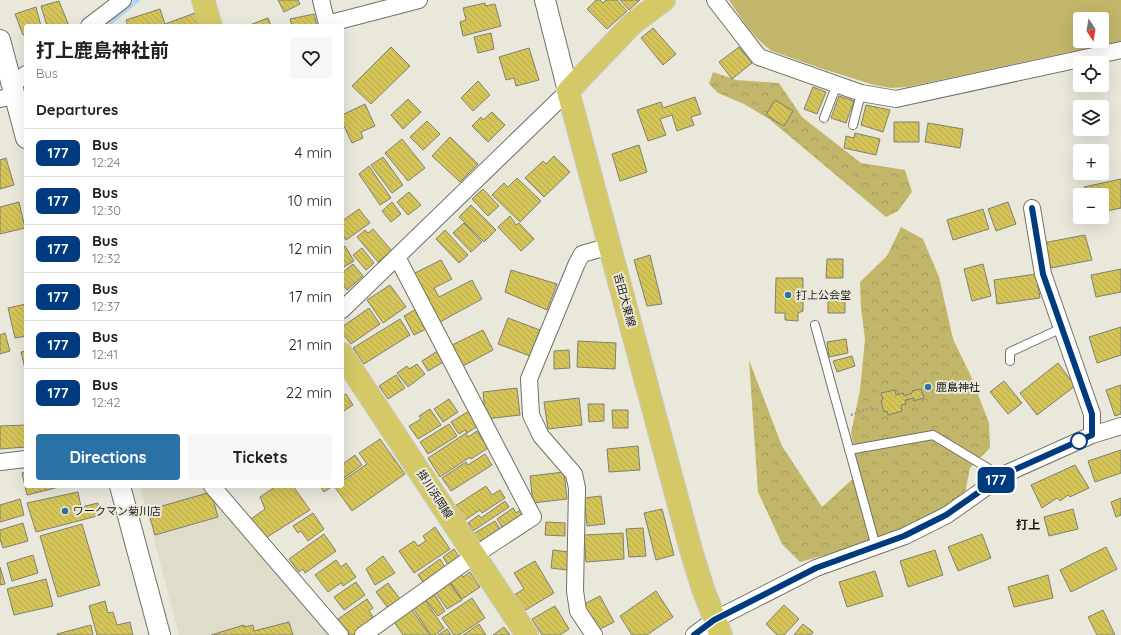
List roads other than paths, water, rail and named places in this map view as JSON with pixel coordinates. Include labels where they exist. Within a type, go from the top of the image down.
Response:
[{"type":"main road","points":[[203,0],[210,24]]},
{"type":"main road","points":[[568,91],[632,24],[664,0]]},
{"type":"main road","name":"吉田大東線","points":[[568,91],[691,550],[703,589],[718,627]]},
{"type":"main road","name":"掛川浜岡線","points":[[344,357],[528,635]]},
{"type":"street","points":[[92,24],[123,0]]},
{"type":"street","points":[[321,0],[327,24],[419,0]]},
{"type":"street","points":[[344,308],[568,91],[545,0]]},
{"type":"street","points":[[715,0],[760,57],[862,93],[896,99],[1121,50]]},
{"type":"street","points":[[0,40],[24,130]]},
{"type":"street","points":[[1032,208],[1043,274],[1092,414],[1092,435]]},
{"type":"street","points":[[594,635],[578,611],[575,591],[577,488],[574,474],[541,436],[531,415],[529,379],[582,254],[610,246]]},
{"type":"street","points":[[364,635],[475,556],[533,517],[397,257]]},
{"type":"street","points":[[694,635],[718,627],[816,568],[904,536],[946,515],[1002,476],[1092,435],[1121,426]]},
{"type":"street","points":[[0,462],[24,459]]},
{"type":"street","points":[[121,488],[160,635]]},
{"type":"street","points":[[214,488],[340,635]]},
{"type":"lane","points":[[824,118],[837,84]]},
{"type":"lane","points":[[853,125],[862,93]]},
{"type":"lane","points":[[815,325],[876,547]]},
{"type":"lane","points":[[1010,361],[1010,352],[1062,328]]},
{"type":"lane","points":[[850,450],[934,436],[1002,476]]},
{"type":"waterway","points":[[107,24],[137,0]]},
{"type":"place","name":"打上公会堂","points":[[788,295]]},
{"type":"place","name":"鹿島神社","points":[[928,387]]},
{"type":"place","name":"ワークマン菊川店","points":[[65,511]]},
{"type":"district","name":"打上","points":[[1028,525]]}]
